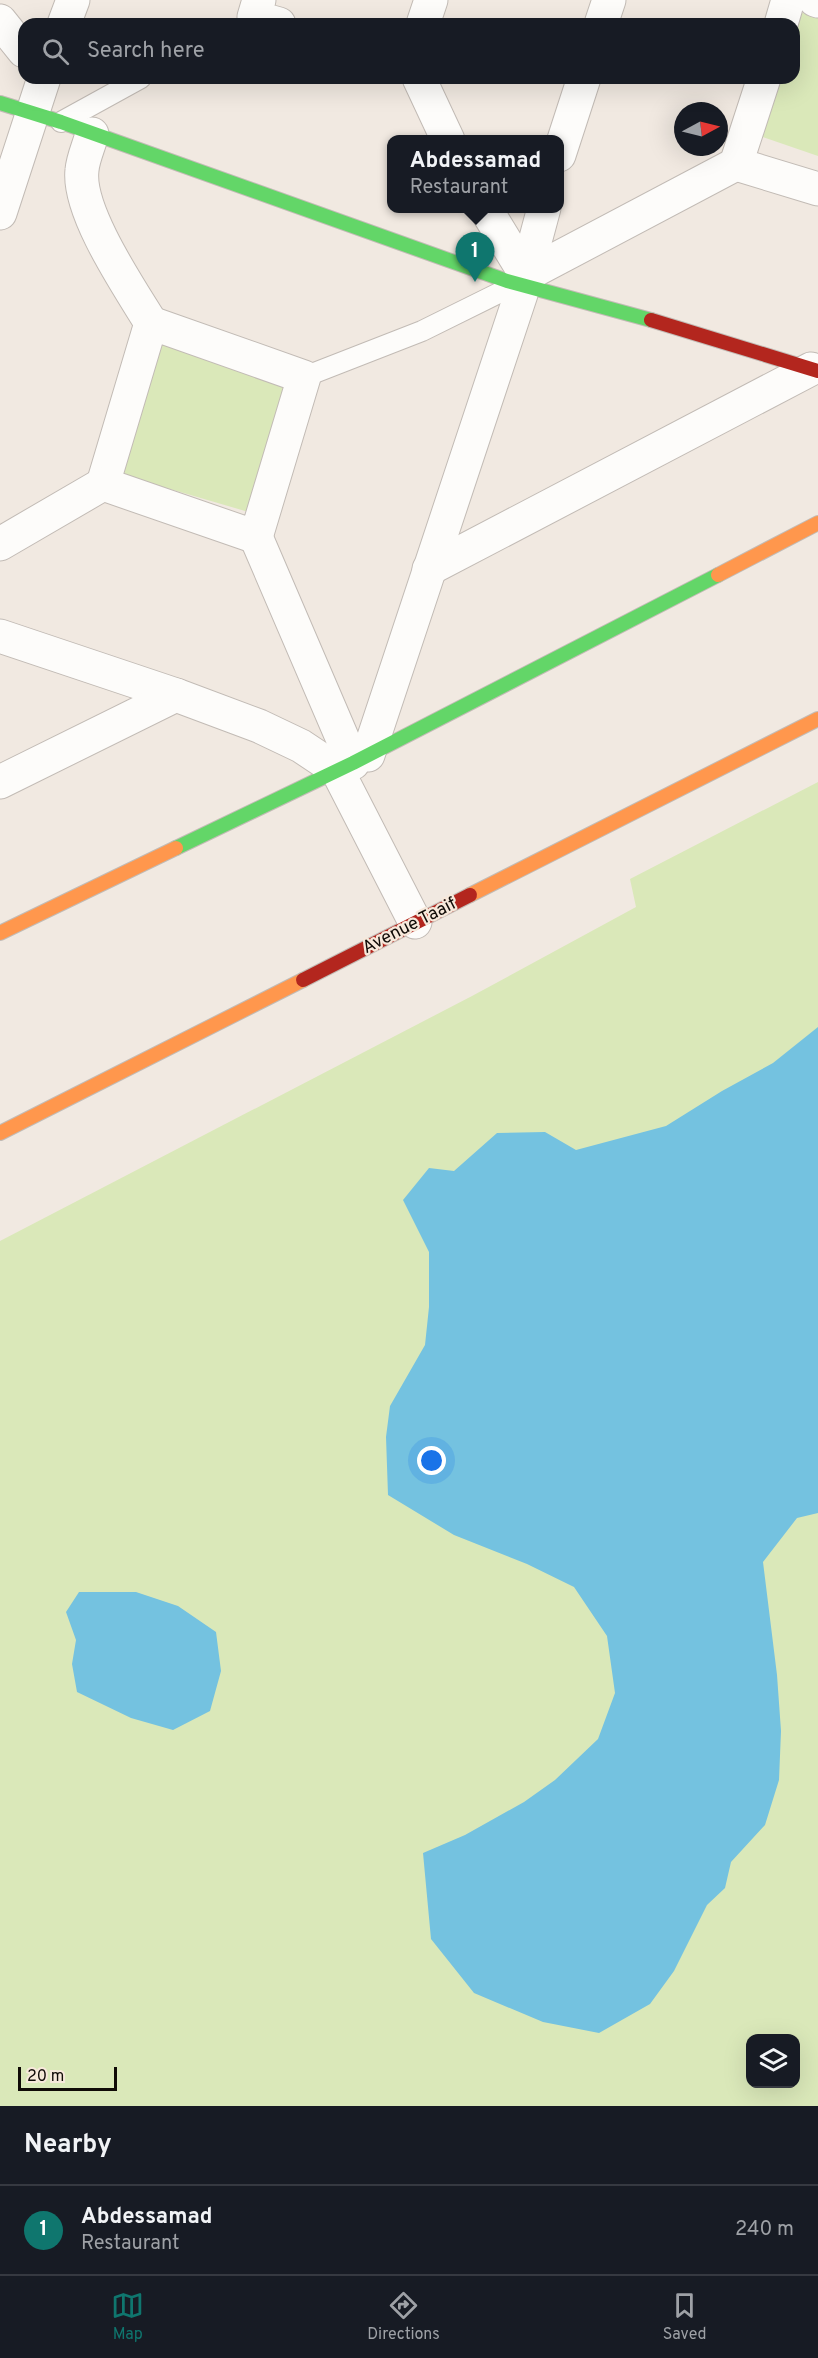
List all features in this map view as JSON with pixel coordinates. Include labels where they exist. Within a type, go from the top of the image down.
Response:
[{"type":"street","points":[[66,18],[73,0]]},
{"type":"street","points":[[425,18],[431,0]]},
{"type":"street","points":[[603,18],[609,0]]},
{"type":"street","points":[[783,18],[788,0]]},
{"type":"street","points":[[0,21],[18,44]]},
{"type":"street","points":[[44,84],[47,118]]},
{"type":"street","points":[[422,84],[446,135]]},
{"type":"street","points":[[564,140],[582,84]]},
{"type":"street","points":[[522,281],[736,164],[762,84]]},
{"type":"street","points":[[0,104],[47,118],[522,281],[814,370]]},
{"type":"street","points":[[0,213],[11,152],[47,118]]},
{"type":"street","points":[[92,134],[81,171],[88,211],[120,272],[151,323],[304,377],[256,537],[352,762],[415,922]]},
{"type":"street","points":[[736,164],[818,189]]},
{"type":"street","points":[[488,213],[522,281]]},
{"type":"street","points":[[352,762],[429,569],[542,213]]},
{"type":"street","points":[[0,544],[103,484],[151,323]]},
{"type":"street","points":[[429,569],[814,370]]},
{"type":"street","points":[[103,484],[256,537]]},
{"type":"street","points":[[0,933],[352,762],[818,523]]},
{"type":"street","points":[[0,636],[176,695],[259,726],[291,741],[352,762]]},
{"type":"street","points":[[0,782],[176,695]]},
{"type":"street","name":"Avenue Taaif","points":[[0,1133],[818,719]]},
{"type":"lane","points":[[47,118],[127,84]]},
{"type":"lane","points":[[304,377],[422,331],[522,281]]},
{"type":"green space","points":[[800,12],[818,18],[818,156],[760,136],[777,84],[800,84],[800,18],[798,18]]},
{"type":"green space","points":[[160,342],[290,380],[252,513],[122,475]]},
{"type":"green space","points":[[818,782],[818,2106],[0,2106],[0,1241],[472,996],[636,907],[630,879]]},
{"type":"water","points":[[818,1027],[818,1513],[797,1518],[763,1562],[777,1675],[781,1731],[779,1780],[765,1825],[731,1862],[725,1888],[707,1905],[674,1971],[650,2004],[599,2033],[543,2022],[474,1993],[431,1939],[423,1853],[465,1835],[524,1802],[555,1780],[598,1739],[615,1693],[607,1636],[574,1587],[527,1564],[454,1535],[388,1495],[386,1437],[390,1406],[425,1345],[429,1307],[429,1252],[403,1200],[429,1168],[454,1171],[497,1133],[545,1132],[576,1150],[666,1126],[773,1063]]},
{"type":"water","points":[[79,1592],[136,1592],[178,1606],[216,1632],[221,1671],[210,1711],[173,1730],[131,1718],[77,1692],[72,1664],[76,1640],[66,1612]]},
{"type":"traffic: fast","points":[[0,103],[61,122],[507,281],[651,320]]},
{"type":"traffic: fast","points":[[176,848],[353,763],[718,575]]},
{"type":"traffic: slow","points":[[718,575],[818,523]]},
{"type":"traffic: slow","points":[[470,895],[818,719]]},
{"type":"traffic: slow","points":[[0,933],[176,848]]},
{"type":"traffic: slow","points":[[0,1133],[303,980]]},
{"type":"traffic: jam","points":[[651,320],[818,371]]},
{"type":"traffic: jam","points":[[303,980],[470,895]]},
{"type":"place","name":"Abdessamad","points":[[475,282]]}]
